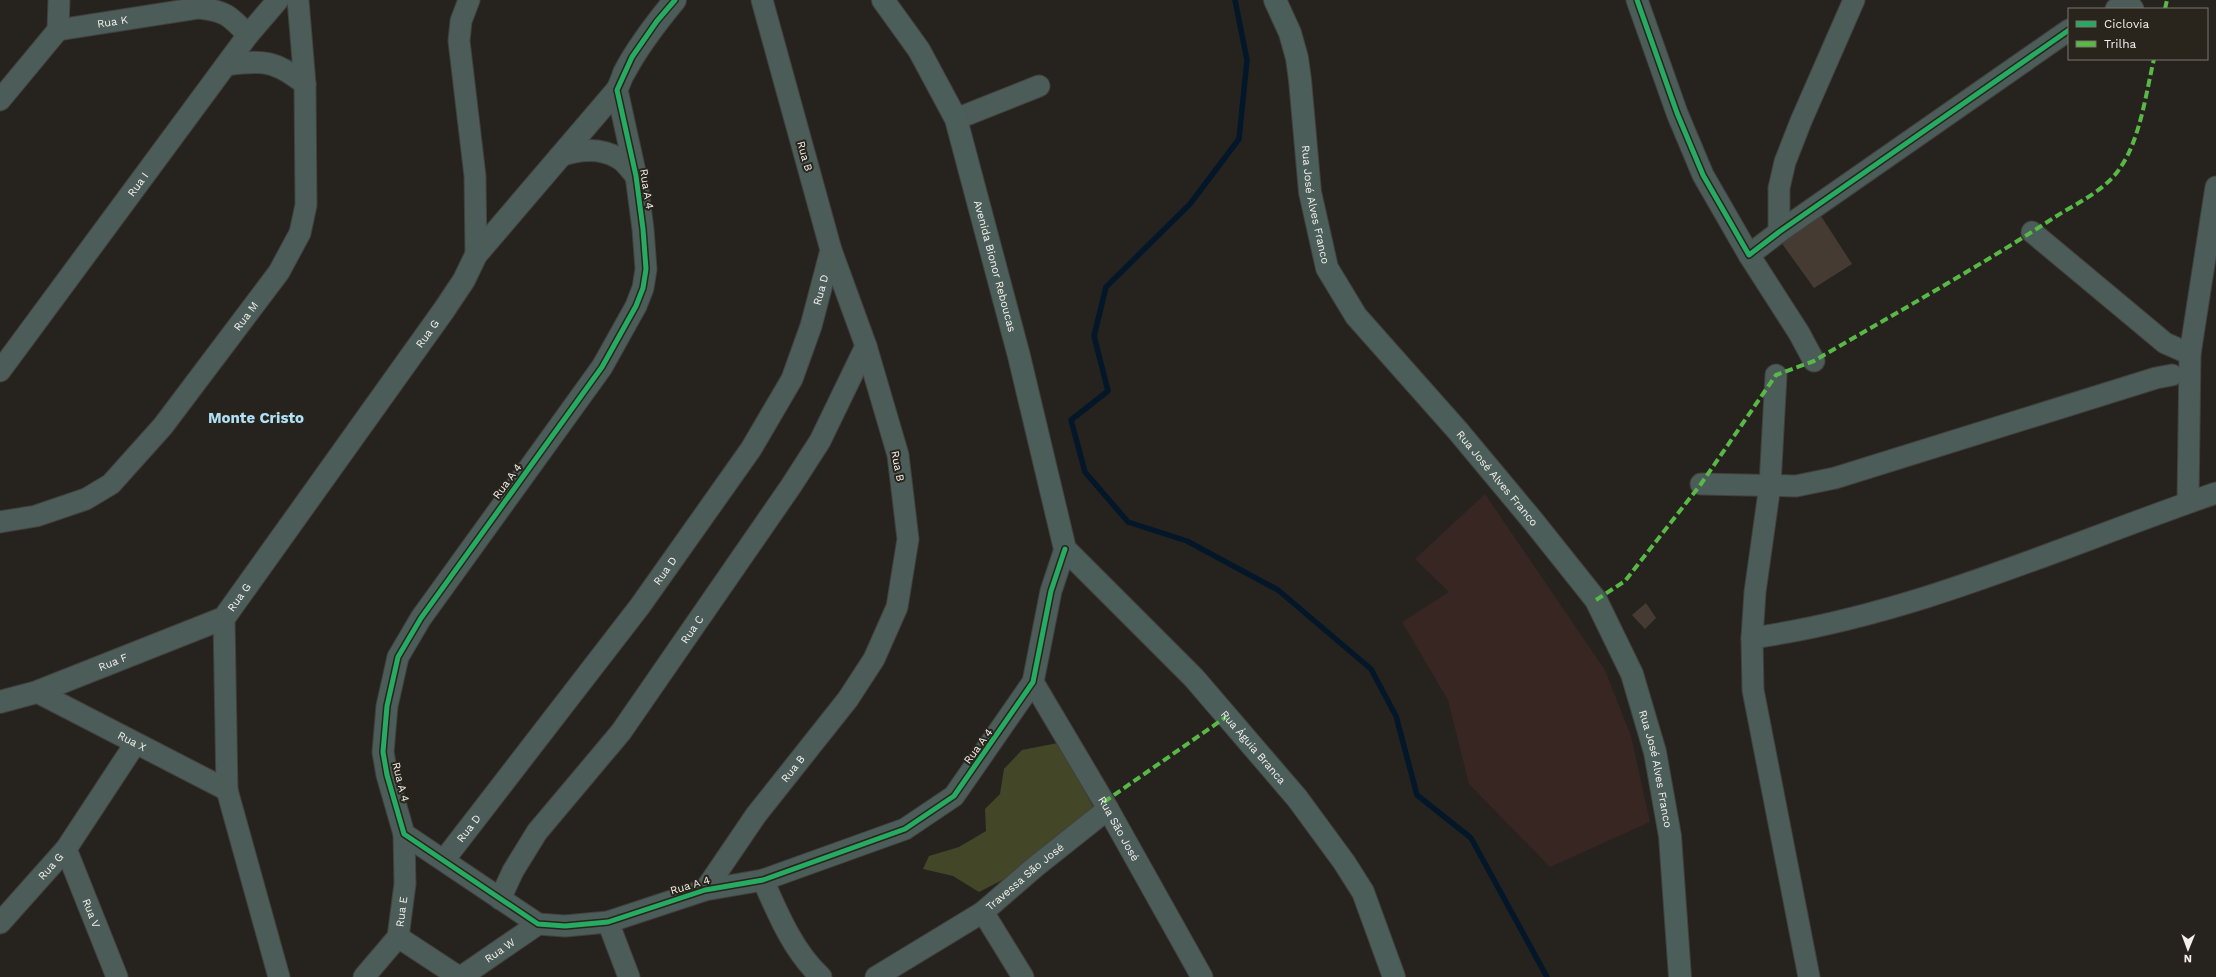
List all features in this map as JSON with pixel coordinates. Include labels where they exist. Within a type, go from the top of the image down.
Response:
[{"type":"main road","name":"Avenida Bionor Reboucas","points":[[883,0],[919,50],[956,119],[1019,356],[1065,549]]},
{"type":"main road","name":"Rua José Alves Franco","points":[[1275,0],[1290,33],[1297,58],[1310,192],[1327,268],[1356,316],[1468,443],[1596,600],[1632,674],[1655,752],[1670,836],[1680,977]]},
{"type":"main road","name":"Rua Águia Branca","points":[[1065,549],[1194,678],[1297,798],[1344,862],[1363,892],[1394,977]]},
{"type":"street","points":[[0,100],[58,30],[60,0]]},
{"type":"street","name":"Rua I","points":[[0,371],[248,35],[278,0]]},
{"type":"street","name":"Rua M","points":[[0,522],[36,516],[86,499],[110,484],[163,426],[279,272],[300,233],[306,205],[305,84],[298,0]]},
{"type":"street","name":"Rua G","points":[[224,618],[444,310],[464,280],[476,255],[475,176],[459,41],[461,21],[469,0]]},
{"type":"street","points":[[476,255],[621,81],[632,57],[653,27],[675,0]]},
{"type":"street","name":"Rua B","points":[[705,890],[756,815],[848,699],[874,659],[897,607],[908,540],[898,455],[866,346],[831,250],[762,0]]},
{"type":"street","points":[[1637,0],[1677,113],[1703,175],[1749,255],[1799,333],[1814,361]]},
{"type":"street","points":[[1779,232],[1779,188],[1785,162],[1801,121],[1854,0]]},
{"type":"street","name":"Rua K","points":[[58,30],[199,8],[220,10],[234,20],[248,35]]},
{"type":"street","points":[[1749,255],[1779,232],[2068,31]]},
{"type":"street","points":[[226,65],[255,61],[271,64],[288,70],[305,84]]},
{"type":"street","name":"Rua A 4","points":[[621,81],[643,229],[646,269],[643,288],[636,306],[602,367],[421,618],[398,658],[387,706],[383,752],[404,834],[538,924],[565,926],[608,922],[705,890],[763,880],[905,829],[954,796],[1033,682]]},
{"type":"street","points":[[956,119],[1039,86]]},
{"type":"street","points":[[560,156],[580,150],[599,151],[619,158],[636,176]]},
{"type":"street","points":[[2188,502],[2190,354],[2216,187]]},
{"type":"street","points":[[2032,232],[2165,343],[2190,354]]},
{"type":"street","name":"Rua D","points":[[444,860],[640,606],[751,449],[792,379],[811,326],[831,250]]},
{"type":"street","name":"Rua C","points":[[500,899],[517,865],[537,832],[621,732],[791,486],[820,441],[866,346]]},
{"type":"street","points":[[1776,375],[1770,485],[1760,544],[1752,638],[1753,690],[1809,977]]},
{"type":"street","points":[[1701,484],[1796,486],[1835,478],[2156,378],[2172,375]]},
{"type":"street","points":[[1752,638],[1801,631],[1854,619],[1976,582],[2188,502],[2216,493]]},
{"type":"street","points":[[1033,682],[1056,573],[1065,549]]},
{"type":"street","points":[[224,618],[227,790],[279,977]]},
{"type":"street","name":"Rua F","points":[[0,702],[37,692],[224,618]]},
{"type":"street","name":"Rua São José","points":[[1033,682],[1108,809],[1202,977]]},
{"type":"street","name":"Rua X","points":[[37,692],[135,744],[227,790]]},
{"type":"street","name":"Rua G","points":[[0,923],[66,849],[135,744]]},
{"type":"street","name":"Travessa São José","points":[[1023,977],[984,912],[1035,867],[1108,809]]},
{"type":"street","name":"Rua E","points":[[364,977],[398,937],[405,884],[404,834]]},
{"type":"street","name":"Rua V","points":[[66,849],[116,977]]},
{"type":"street","points":[[763,880],[780,917],[798,950],[821,977]]},
{"type":"street","points":[[876,977],[984,912]]},
{"type":"street","points":[[608,922],[629,977]]},
{"type":"street","name":"Rua W","points":[[398,937],[460,977],[538,924]]},
{"type":"shaded area","points":[[1485,494],[1605,670],[1631,736],[1650,822],[1550,867],[1469,784],[1448,700],[1402,622],[1449,592],[1415,559]]},
{"type":"green space","points":[[1058,743],[1095,810],[1016,873],[979,892],[953,876],[923,869],[929,856],[959,847],[986,831],[985,809],[1000,794],[1004,769],[1022,750]]},
{"type":"building","points":[[1819,213],[1852,264],[1814,288],[1778,238]]},
{"type":"building","points":[[1646,603],[1656,618],[1645,629],[1632,615]]},
{"type":"waterway","points":[[1235,0],[1247,60],[1239,139],[1190,204],[1106,287],[1094,336],[1108,391],[1071,420],[1085,472],[1128,522],[1187,541],[1278,590],[1371,669],[1396,716],[1417,795],[1471,838],[1547,977]]},
{"type":"marked path","points":[[2165,8],[2167,0]]},
{"type":"marked path","points":[[1596,600],[1625,581],[1701,484],[1776,375],[1814,361],[1996,254],[2090,196],[2107,183],[2120,168],[2133,144],[2142,116],[2154,60]]},
{"type":"marked path","points":[[1104,802],[1226,717]]},
{"type":"cycle path","points":[[675,0],[657,21],[632,57],[617,90],[636,176],[643,229],[646,269],[643,288],[636,306],[602,367],[421,618],[398,657],[387,706],[383,752],[387,775],[404,834],[538,924],[565,926],[608,922],[705,890],[763,880],[905,829],[954,796],[1033,682],[1051,591],[1065,549]]},
{"type":"cycle path","points":[[1637,0],[1677,113],[1703,175],[1749,255],[1779,232],[2068,31]]},
{"type":"district","name":"Monte Cristo","points":[[256,418]]}]
